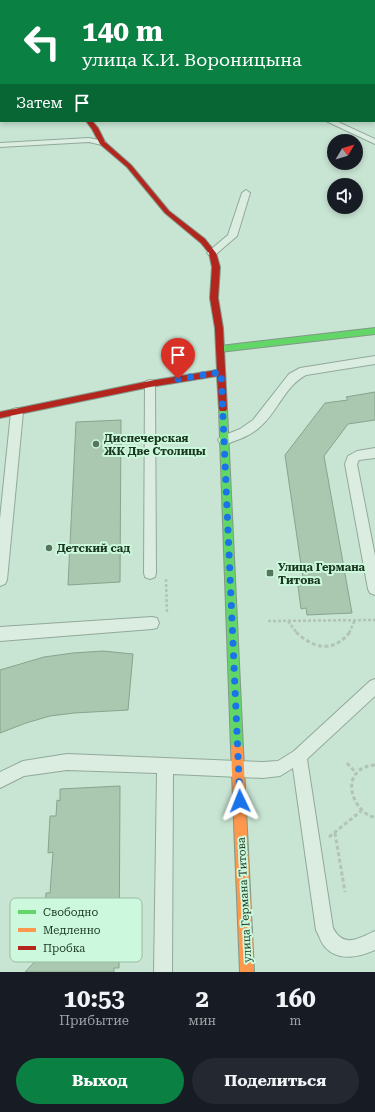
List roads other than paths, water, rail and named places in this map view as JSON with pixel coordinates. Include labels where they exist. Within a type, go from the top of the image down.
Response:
[{"type":"street","points":[[89,122],[95,128],[102,143],[129,166],[167,212],[203,241],[212,253]]},
{"type":"street","name":"улица Германа Титова","points":[[212,253],[216,267],[214,298],[219,328],[247,972]]},
{"type":"street","points":[[220,349],[375,331]]},
{"type":"street","points":[[0,415],[150,384],[221,372]]},
{"type":"lane","points":[[332,122],[375,142]]},
{"type":"lane","points":[[0,145],[89,140],[102,143]]},
{"type":"lane","points":[[212,253],[232,236],[246,194]]},
{"type":"lane","points":[[224,440],[244,432],[257,423],[293,377],[298,373],[375,360]]},
{"type":"lane","points":[[150,384],[150,573]]},
{"type":"lane","points":[[0,580],[3,515],[17,412]]},
{"type":"lane","points":[[375,453],[357,456],[352,459],[350,464],[375,589]]},
{"type":"lane","points":[[0,634],[152,623]]},
{"type":"lane","points":[[0,780],[23,769],[67,762],[238,770],[280,768],[299,756],[375,686]]},
{"type":"lane","points":[[299,756],[325,930],[331,941],[341,948],[359,948],[368,946],[375,940]]},
{"type":"lane","points":[[163,972],[165,767]]},
{"type":"place","name":"Диспечерская ЖК Две Столицы","points":[[96,444]]},
{"type":"place","name":"Детский сад","points":[[49,548]]},
{"type":"place","name":"Улица Германа Титова","points":[[270,573]]}]
